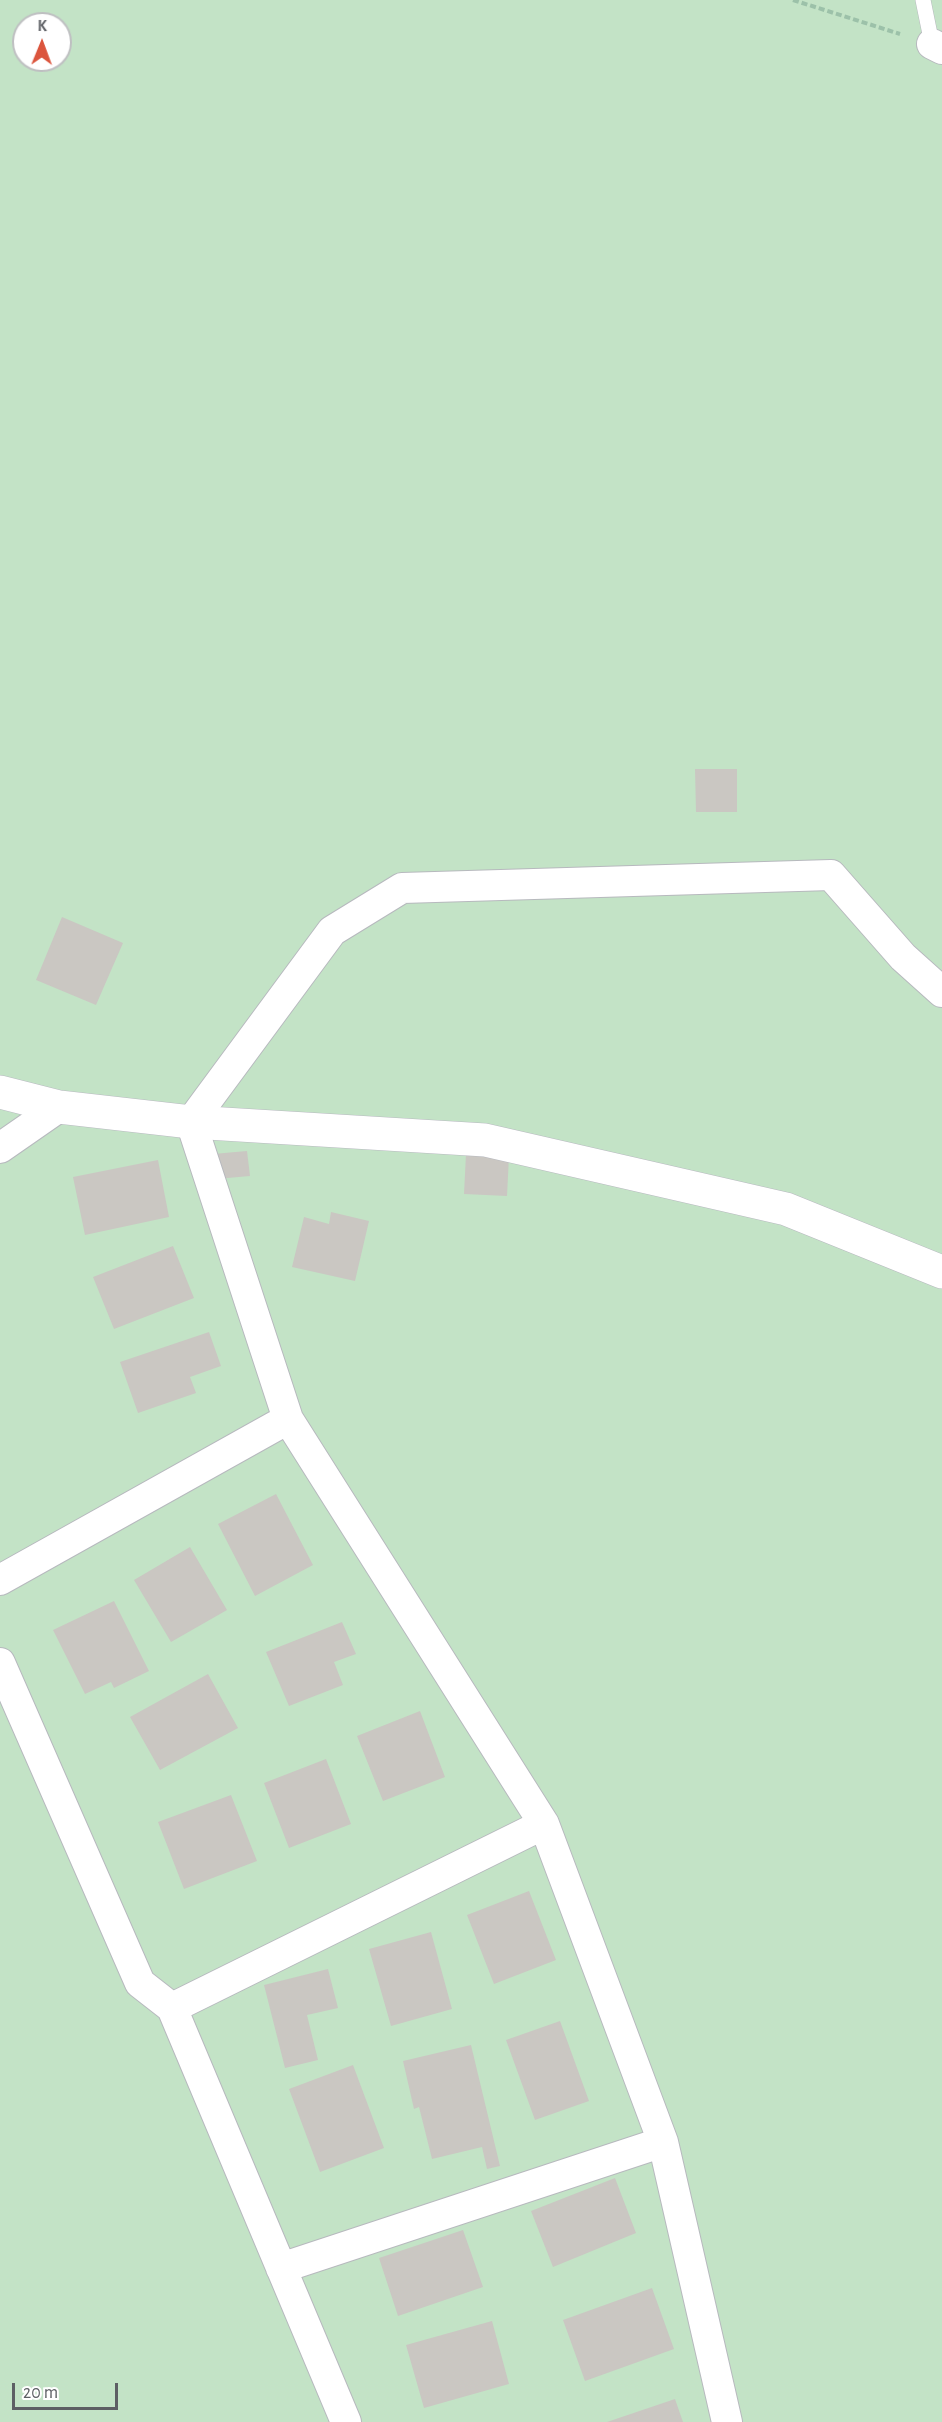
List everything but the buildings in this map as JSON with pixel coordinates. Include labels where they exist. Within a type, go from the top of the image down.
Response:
[{"type":"main road","points":[[0,1092],[59,1107],[191,1122],[485,1140],[786,1209],[942,1272]]},
{"type":"street","points":[[727,2422],[663,2142],[544,1824],[288,1419],[191,1122],[332,930],[402,888],[831,875],[903,957],[942,992]]},
{"type":"street","points":[[0,1148],[59,1107]]},
{"type":"street","points":[[0,1580],[288,1419]]},
{"type":"street","points":[[0,1663],[140,1983],[172,2008],[346,2422]]},
{"type":"street","points":[[172,2008],[544,1824]]},
{"type":"street","points":[[281,2268],[663,2142]]},
{"type":"lane","points":[[922,0],[937,47]]},
{"type":"path","points":[[793,0],[937,47]]},
{"type":"green space","points":[[0,0],[942,0],[942,2422],[0,2422]]}]
